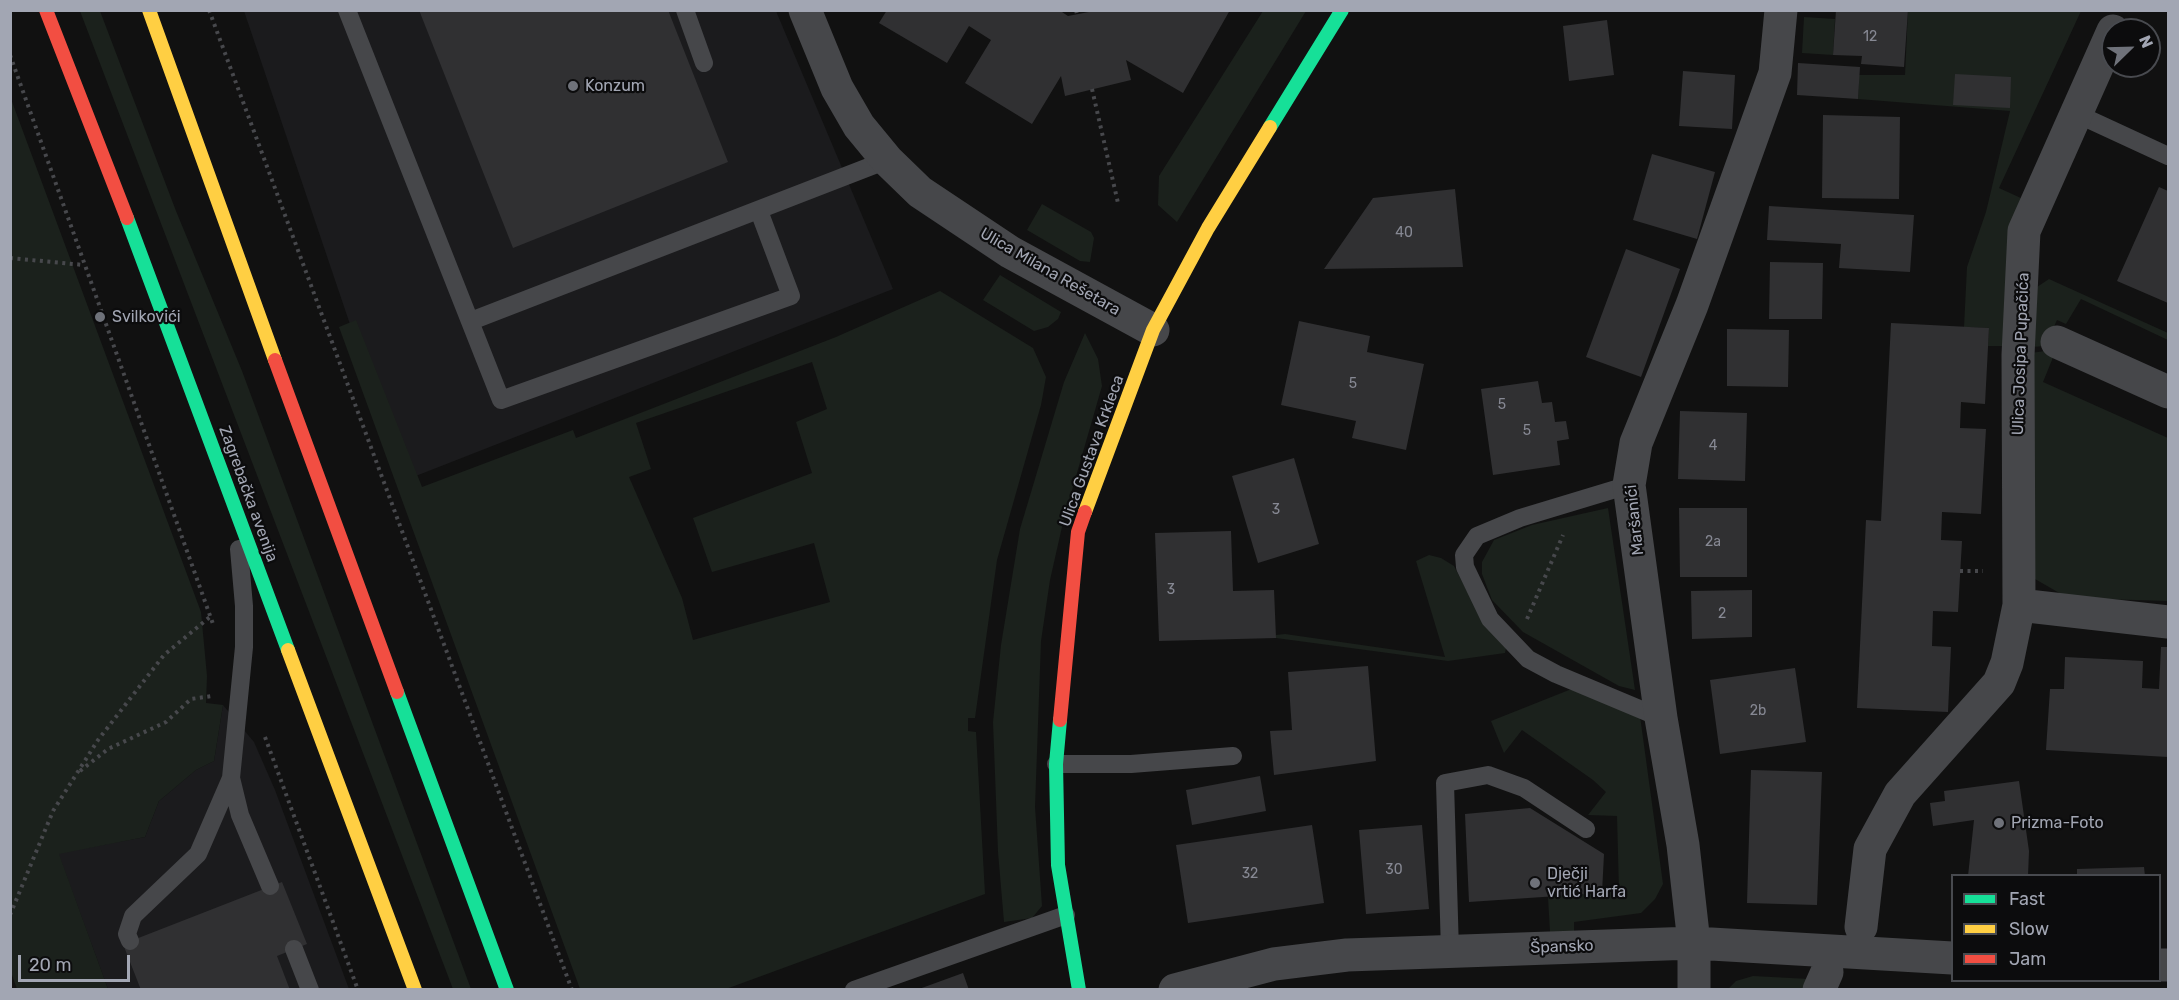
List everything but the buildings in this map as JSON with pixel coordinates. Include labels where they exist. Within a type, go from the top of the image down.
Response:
[{"type":"main road","name":"Zagrebačka avenija","points":[[46,10],[233,500],[415,990]]},
{"type":"main road","points":[[149,10],[507,990]]},
{"type":"main road","name":"Ulica Gustava Krkleca","points":[[1079,990],[1058,865],[1056,764],[1078,532],[1154,330],[1208,228],[1342,10]]},
{"type":"street","name":"Ulica Milana Rešetara","points":[[805,10],[837,88],[859,126],[887,160],[920,192],[1010,252],[1154,330]]},
{"type":"street","name":"Maršanići","points":[[1694,990],[1694,943],[1683,845],[1661,718],[1629,485],[1636,443],[1692,305],[1775,74],[1781,10]]},
{"type":"street","name":"Ulica Josipa Pupačića","points":[[1861,927],[1870,849],[1900,794],[1999,683],[2007,663],[2019,604],[2018,355],[2025,231],[2101,57]]},
{"type":"street","points":[[2057,342],[2169,392]]},
{"type":"street","points":[[2019,604],[2169,622]]},
{"type":"street","name":"Špansko","points":[[1175,990],[1304,959],[1450,951],[1694,943],[1951,958]]},
{"type":"lane","points":[[347,10],[501,400],[791,296],[759,211]]},
{"type":"lane","points":[[685,10],[704,63]]},
{"type":"lane","points":[[2075,113],[2169,156]]},
{"type":"lane","points":[[471,321],[887,160]]},
{"type":"lane","points":[[1629,485],[1520,518],[1477,536],[1464,555],[1465,567],[1490,619],[1528,658],[1556,674],[1661,718]]},
{"type":"lane","points":[[130,941],[127,934],[134,916],[198,854],[231,778],[244,647],[242,568],[233,500]]},
{"type":"lane","points":[[1056,764],[1131,764],[1233,756]]},
{"type":"lane","points":[[1450,951],[1445,783],[1488,775],[1524,788],[1586,829]]},
{"type":"lane","points":[[231,778],[240,815],[270,886]]},
{"type":"lane","points":[[854,990],[1066,915]]},
{"type":"lane","points":[[294,949],[310,990]]},
{"type":"path","points":[[209,10],[572,990]]},
{"type":"path","points":[[10,55],[84,265],[10,258]]},
{"type":"path","points":[[1092,89],[1118,203]]},
{"type":"path","points":[[1514,644],[1578,501]]},
{"type":"path","points":[[10,915],[53,811],[99,740],[164,655],[211,616]]},
{"type":"path","points":[[76,775],[108,749],[166,722],[191,699],[216,696]]},
{"type":"shaded area","points":[[80,11],[100,11],[176,211],[242,371],[471,989],[453,989]]},
{"type":"shaded area","points":[[244,11],[776,11],[893,289],[403,481]]},
{"type":"shaded area","points":[[1263,11],[1306,11],[1177,222],[1158,205],[1159,176]]},
{"type":"shaded area","points":[[1908,11],[2081,11],[1999,188],[2023,199],[2007,346],[1988,346],[1989,328],[1964,327],[1967,267],[1986,212],[2010,111],[1858,99],[1859,75],[1905,75]]},
{"type":"shaded area","points":[[1804,17],[1835,19],[1833,55],[1802,53]]},
{"type":"shaded area","points":[[11,99],[201,612],[207,676],[206,703],[223,705],[214,761],[196,770],[159,801],[145,837],[59,854],[108,989],[17,989],[11,972]]},
{"type":"shaded area","points":[[1042,204],[1091,232],[1094,238],[1090,262],[1080,261],[1027,230]]},
{"type":"shaded area","points":[[1000,275],[1061,312],[1058,319],[1048,327],[1034,331],[983,300]]},
{"type":"shaded area","points":[[2049,279],[2168,333],[2168,340],[2081,299],[2066,324],[2057,320],[2045,346],[2032,347],[2037,287]]},
{"type":"shaded area","points":[[940,291],[1033,348],[1046,377],[1041,405],[997,560],[975,718],[968,718],[968,731],[976,732],[985,894],[726,989],[580,989],[339,327],[356,320],[422,487],[573,430],[576,438],[836,337]],"holes":[[[812,362],[827,409],[796,422],[812,473],[693,518],[712,572],[814,543],[830,602],[693,640],[682,598],[629,477],[651,469],[636,423]]]},
{"type":"shaded area","points":[[1085,333],[1098,359],[1102,386],[1064,518],[1050,580],[1041,641],[1035,807],[1042,906],[1032,918],[1004,922],[998,852],[993,722],[1001,645],[1020,529],[1064,382]]},
{"type":"shaded area","points":[[2045,351],[2054,355],[2043,382],[2168,438],[2168,601],[2068,598],[2035,579],[2031,353]]},
{"type":"shaded area","points":[[1608,508],[1635,690],[1619,686],[1523,632],[1492,600],[1482,574],[1482,562],[1494,540],[1532,525]]},
{"type":"shaded area","points":[[1429,555],[1441,558],[1454,566],[1472,600],[1506,648],[1505,653],[1448,661],[1276,638],[1276,635],[1285,634],[1445,657],[1416,561]]},
{"type":"shaded area","points":[[1569,690],[1577,690],[1640,716],[1663,884],[1655,899],[1641,913],[1574,922],[1574,931],[1550,932],[1548,897],[1619,891],[1617,816],[1588,815],[1606,792],[1593,780],[1522,730],[1504,753],[1491,721]]},
{"type":"shaded area","points":[[223,705],[254,742],[275,790],[349,989],[108,989],[58,853],[145,837],[159,801],[196,770],[214,761]]},
{"type":"shaded area","points":[[1753,976],[1809,979],[1803,989],[1727,990],[1736,981]]},
{"type":"traffic: fast","points":[[1270,127],[1342,10]]},
{"type":"traffic: fast","points":[[127,218],[288,650]]},
{"type":"traffic: fast","points":[[397,692],[507,990]]},
{"type":"traffic: fast","points":[[1060,720],[1056,764],[1058,865],[1079,990]]},
{"type":"traffic: slow","points":[[149,10],[275,360]]},
{"type":"traffic: slow","points":[[1085,512],[1153,330],[1208,228],[1270,127]]},
{"type":"traffic: slow","points":[[288,650],[415,990]]},
{"type":"traffic: jam","points":[[46,10],[127,218]]},
{"type":"traffic: jam","points":[[275,360],[397,692]]},
{"type":"traffic: jam","points":[[1060,720],[1078,532],[1085,512]]},
{"type":"place","name":"Konzum","points":[[573,86]]},
{"type":"place","name":"Svilkovići","points":[[100,317]]},
{"type":"place","name":"Prizma-Foto","points":[[1999,823]]},
{"type":"place","name":"Dječji vrtić Harfa","points":[[1535,883]]}]
